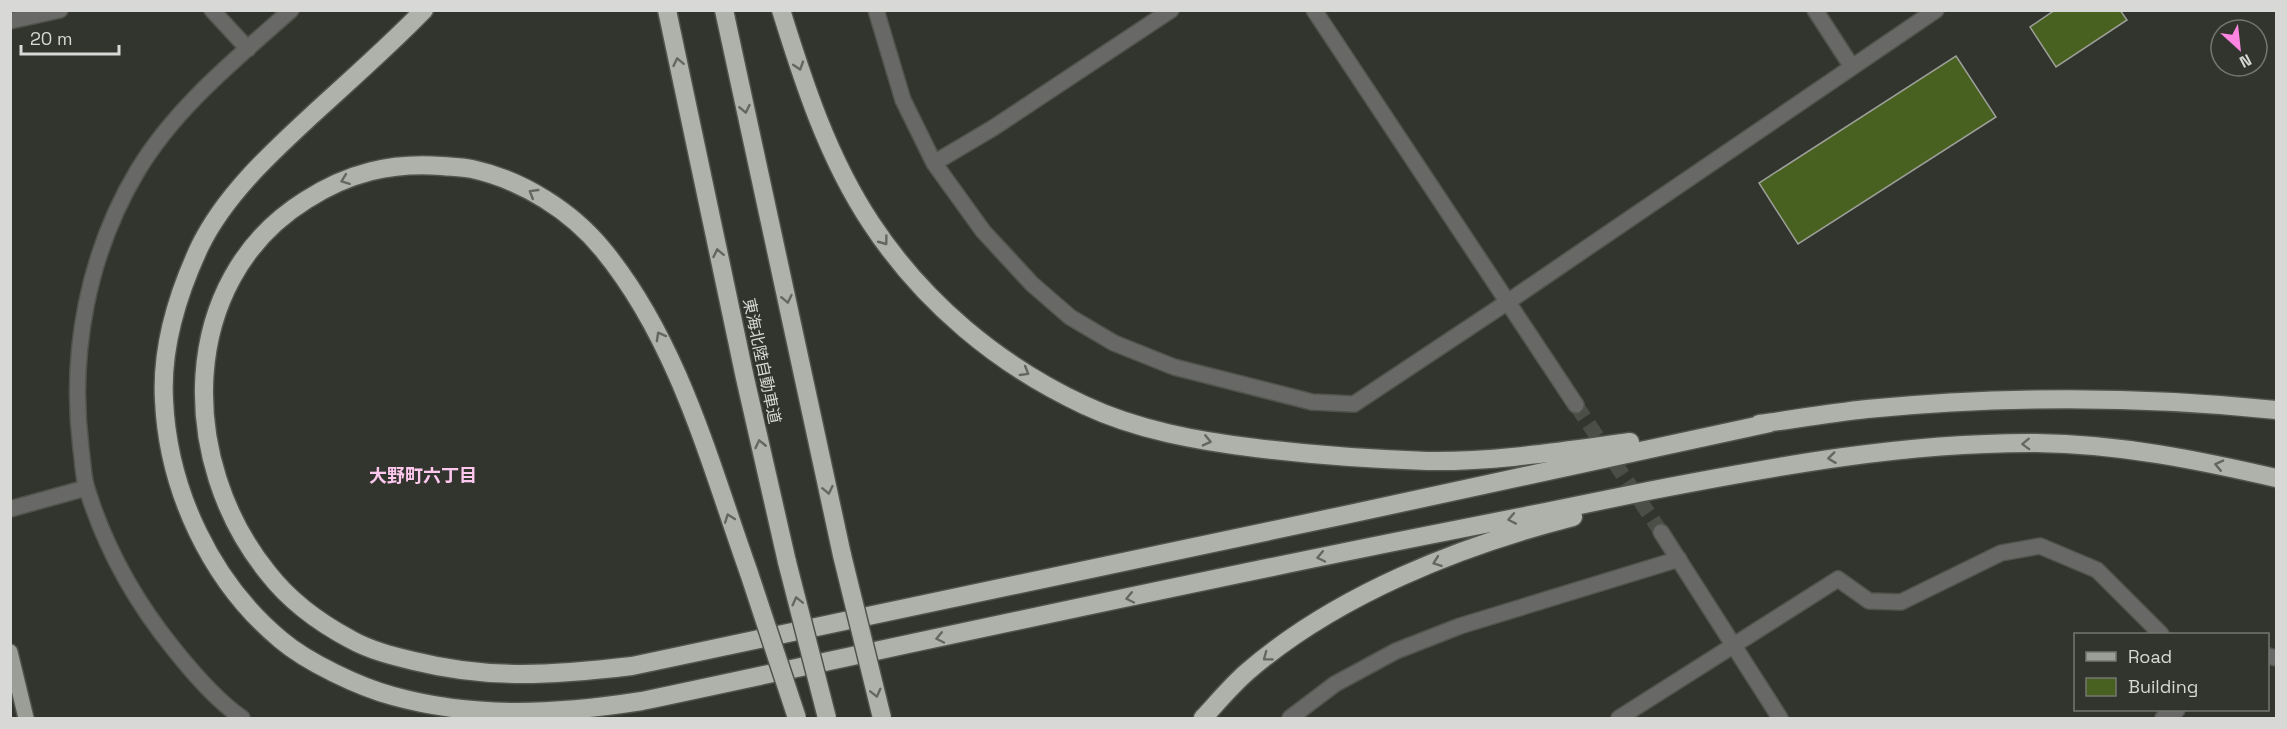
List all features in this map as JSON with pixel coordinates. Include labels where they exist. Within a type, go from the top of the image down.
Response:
[{"type":"highway","points":[[424,10],[269,155],[230,200],[202,242],[178,295],[167,346],[163,397],[169,448],[184,501],[207,550],[239,598],[281,641],[335,674],[392,696],[456,710],[519,714],[582,710],[642,701],[1357,550],[1776,466],[1869,453],[2038,443],[2120,448],[2174,456],[2277,478]]},
{"type":"highway","name":"東海北陸自動車道","points":[[667,10],[740,355],[787,562],[826,718]]},
{"type":"highway","points":[[724,10],[842,555],[882,718]]},
{"type":"highway","points":[[781,10],[805,86],[833,155],[870,222],[915,281],[965,331],[1024,372],[1086,406],[1147,427],[1217,443],[1295,453],[1429,461],[1532,456],[1866,409],[1967,402],[2085,400],[2195,403],[2277,411]]},
{"type":"highway","points":[[797,718],[749,573],[664,343],[638,296],[602,248],[565,213],[519,184],[471,168],[424,165],[374,169],[325,188],[283,214],[251,247],[225,291],[211,335],[202,382],[206,433],[218,484],[240,529],[268,574],[307,611],[352,640],[396,657],[450,670],[509,676],[571,673],[632,666],[1333,518],[1770,423]]},
{"type":"highway","points":[[1203,718],[1246,672],[1296,636],[1352,600],[1410,572],[1472,548],[1566,519],[1776,466]]},
{"type":"main road","points":[[10,652],[26,718]]},
{"type":"street","points":[[10,21],[60,10]]},
{"type":"street","points":[[212,10],[248,49]]},
{"type":"street","points":[[242,718],[194,674],[149,619],[113,556],[86,488],[79,433],[78,370],[87,300],[106,233],[139,170],[179,115],[291,10]]},
{"type":"street","points":[[876,10],[903,100],[934,163],[983,231],[1032,284],[1070,317],[1114,343],[1174,367],[1312,402],[1354,404],[1509,302],[1936,10]]},
{"type":"street","points":[[934,163],[993,128],[1171,10]]},
{"type":"street","points":[[1314,10],[1576,405]]},
{"type":"street","points":[[1815,10],[1852,67]]},
{"type":"street","points":[[10,509],[86,488]]},
{"type":"street","points":[[1661,532],[1780,718]]},
{"type":"street","points":[[1619,718],[1838,579],[1869,601],[1901,602],[2001,553],[2040,546],[2097,570],[2160,633]]},
{"type":"street","points":[[1290,718],[1335,684],[1396,651],[1460,626],[1679,559]]},
{"type":"building","points":[[2055,10],[2120,10],[2127,20],[2056,67],[2030,27]]},
{"type":"building","points":[[1956,56],[1996,117],[1798,244],[1759,183]]},
{"type":"tunnel","points":[[1576,405],[1661,532]]},
{"type":"district","name":"大野町六丁目","points":[[423,475]]}]
